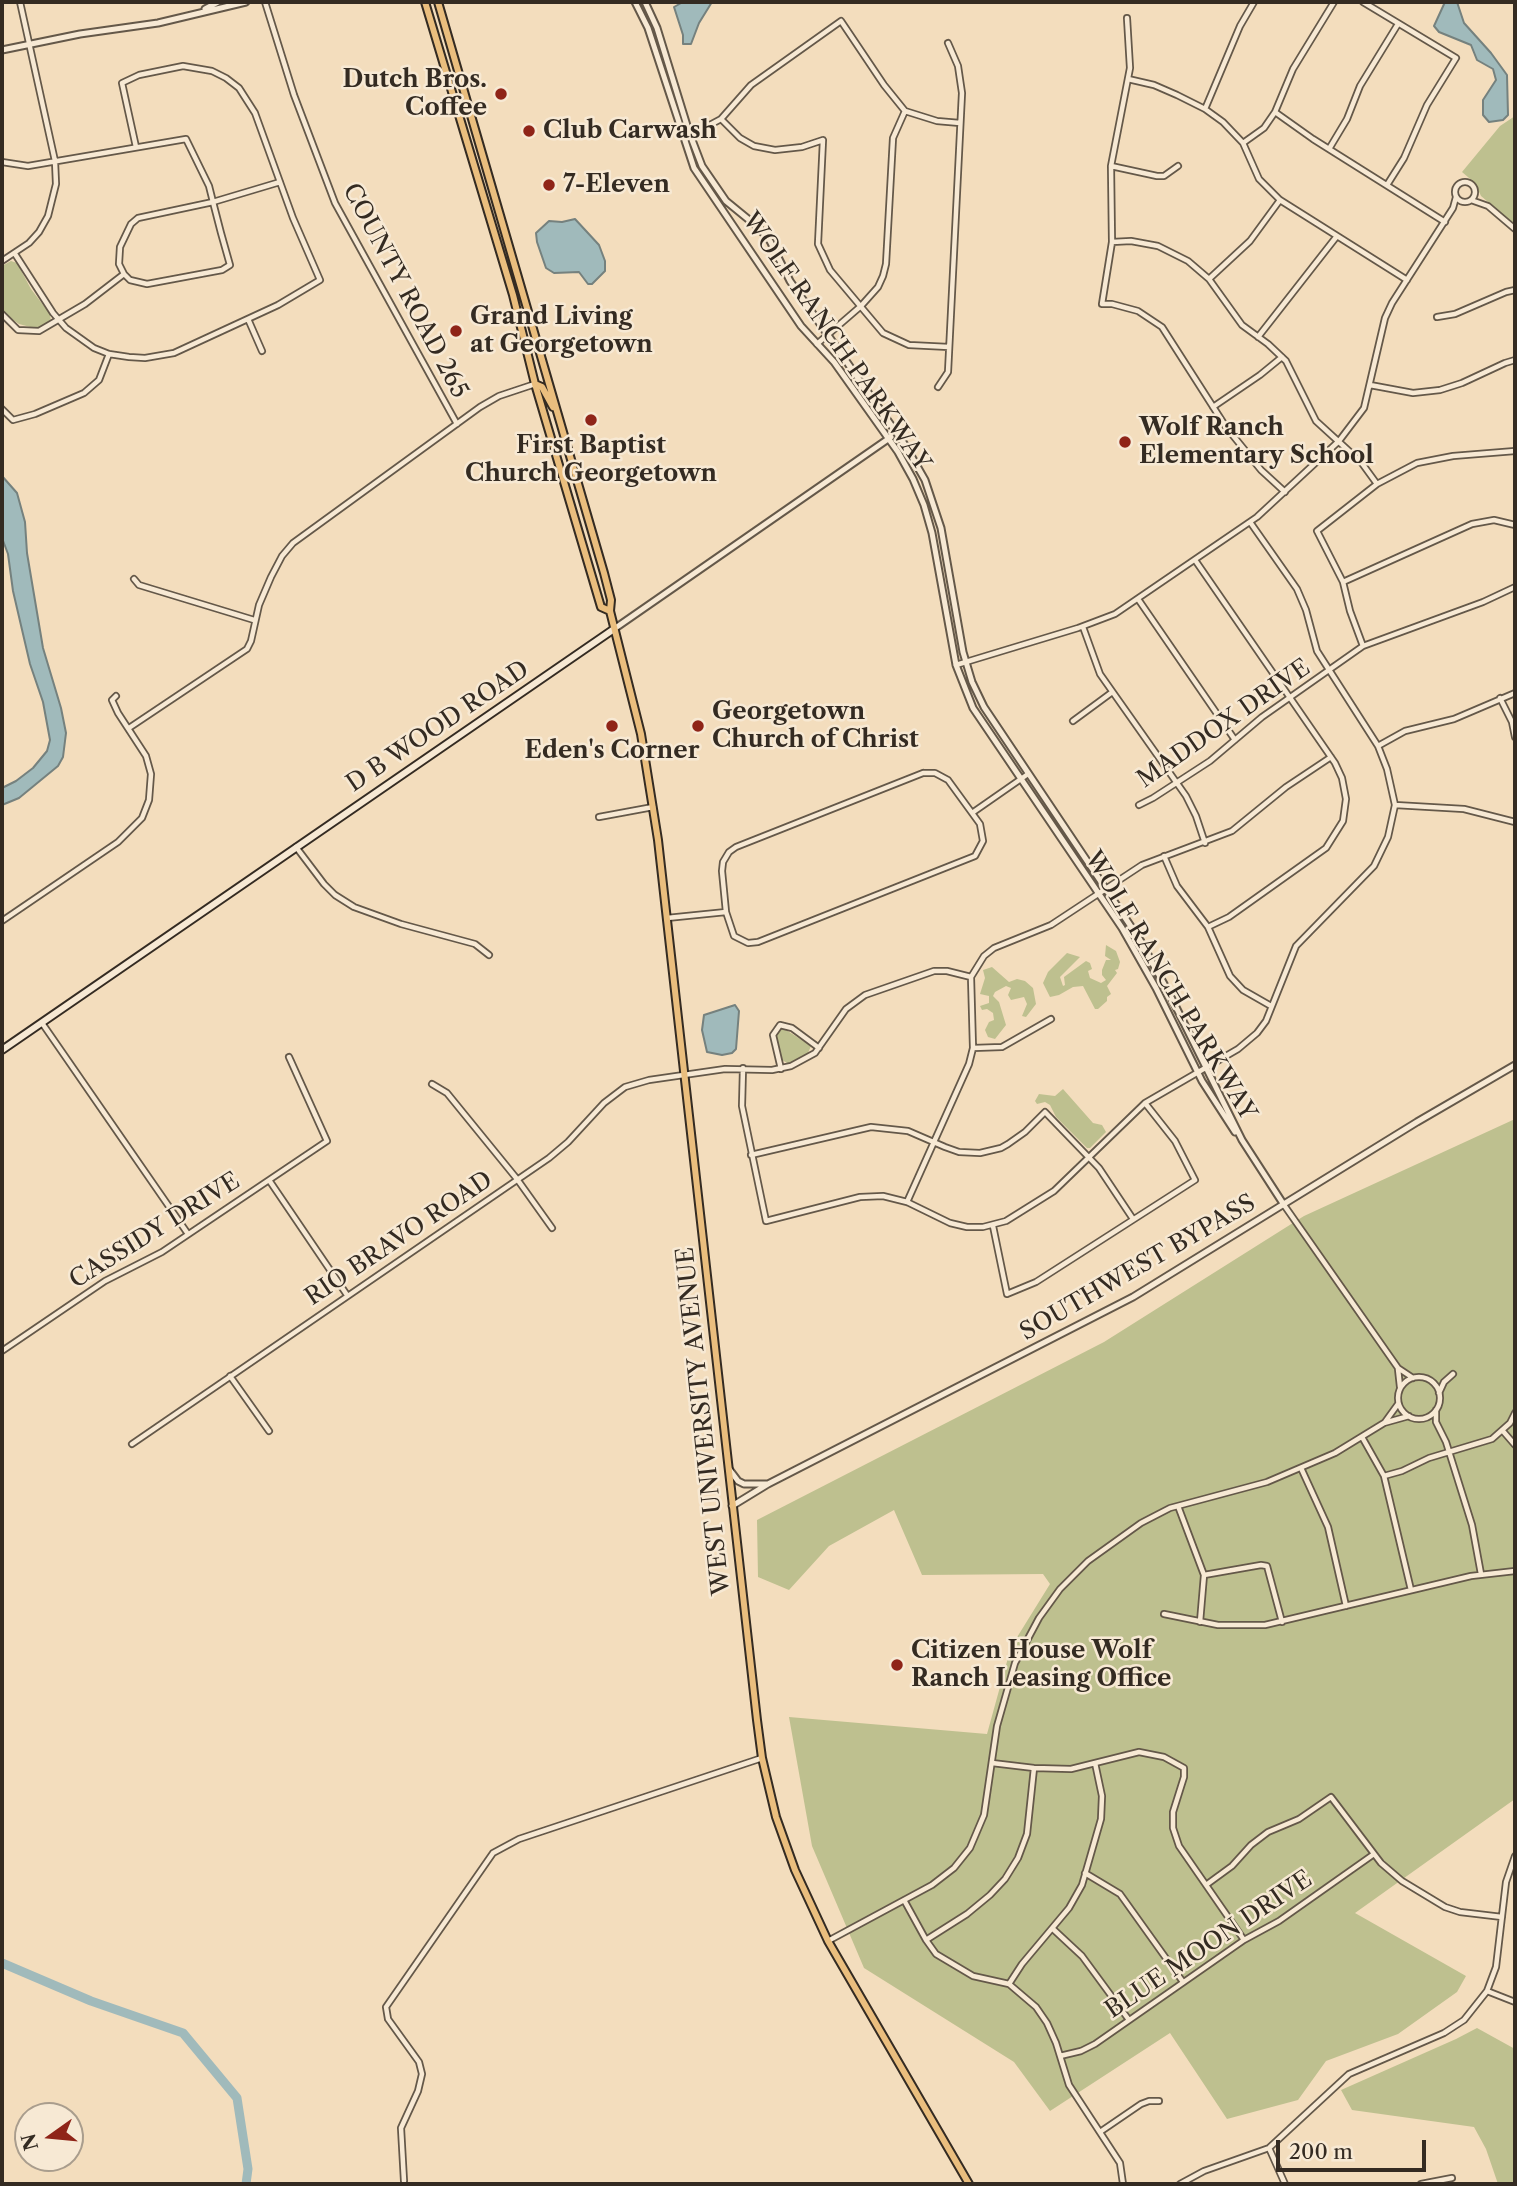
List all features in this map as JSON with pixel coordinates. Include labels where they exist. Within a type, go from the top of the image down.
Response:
[{"type":"main road","name":"WEST UNIVERSITY AVENUE","points":[[425,2],[601,607],[610,611]]},
{"type":"main road","name":"WEST UNIVERSITY AVENUE","points":[[438,2],[604,573],[611,600],[610,611],[614,629],[641,734],[654,807],[762,1758],[776,1817],[791,1860],[828,1941],[969,2184]]},
{"type":"main road","points":[[517,312],[528,337],[538,346]]},
{"type":"main road","points":[[535,384],[542,387],[559,418]]},
{"type":"main road","name":"D B WOOD ROAD","points":[[2,1051],[614,629]]},
{"type":"street","points":[[2,261],[29,243],[48,216],[56,184],[55,161],[20,2]]},
{"type":"street","points":[[2,50],[158,23],[203,10],[218,2]]},
{"type":"street","points":[[203,10],[217,10],[246,2]]},
{"type":"street","name":"COUNTY ROAD 265","points":[[265,2],[294,95],[342,219],[457,424]]},
{"type":"street","name":"WOLF RANCH PARKWAY","points":[[635,2],[648,28],[696,173],[801,326],[834,362],[909,471],[927,514],[956,664],[978,717],[1099,893],[1149,975],[1197,1071],[1229,1125],[1242,1140]]},
{"type":"street","name":"WOLF RANCH PARKWAY","points":[[645,2],[657,28],[700,163],[729,203],[767,237],[790,281],[921,473],[936,512],[965,662],[988,714],[1107,888],[1150,958],[1242,1140],[1398,1368],[1413,1378]]},
{"type":"street","points":[[1205,109],[1240,26],[1254,2]]},
{"type":"street","points":[[1243,144],[1264,128],[1275,112],[1293,69],[1334,2]]},
{"type":"street","points":[[1363,2],[1456,58],[1427,105],[1404,158],[1387,185]]},
{"type":"street","points":[[1128,18],[1130,57],[1111,166],[1112,242],[1102,304],[1138,311],[1162,327],[1226,427],[1261,470],[1285,492]]},
{"type":"street","points":[[682,135],[721,119],[751,85],[841,21],[905,111],[937,121],[960,123]]},
{"type":"street","points":[[1329,149],[1347,119],[1360,86],[1398,24]]},
{"type":"street","points":[[937,387],[948,372],[960,123],[961,79],[948,43]]},
{"type":"street","points":[[15,254],[59,321],[81,340],[109,354],[145,358],[173,353],[278,305],[320,280],[303,244],[255,113],[239,88],[226,78],[212,71],[183,66],[139,75],[122,83],[136,147]]},
{"type":"street","points":[[1128,79],[1154,85],[1205,109],[1232,129],[1243,144],[1259,178],[1280,200],[1407,280]]},
{"type":"street","points":[[817,344],[861,306],[878,287],[886,264],[892,138],[905,111]]},
{"type":"street","points":[[1275,112],[1445,222]]},
{"type":"street","points":[[721,119],[740,138],[754,146],[775,150],[802,147],[823,140],[818,244],[830,270],[883,332],[895,340],[909,345],[949,347]]},
{"type":"street","points":[[2,162],[29,166],[187,139],[205,174],[214,202],[230,265],[222,270],[147,284],[135,282],[124,274],[118,256],[131,224],[142,216],[214,202],[280,182]]},
{"type":"street","points":[[1111,166],[1157,176],[1164,176],[1178,166]]},
{"type":"street","points":[[956,664],[1083,627],[1115,614],[1250,522],[1339,442],[1364,408],[1385,318],[1445,222],[1457,197],[1456,188],[1463,182],[1472,184],[1482,203],[1515,229]]},
{"type":"street","points":[[1471,200],[1475,192]]},
{"type":"street","points":[[1457,197],[1463,202]]},
{"type":"street","points":[[1209,279],[1250,241],[1280,200]]},
{"type":"street","points":[[1453,208],[1471,200],[1482,203]]},
{"type":"street","points":[[1258,337],[1338,236]]},
{"type":"street","points":[[1112,242],[1131,241],[1158,246],[1179,256],[1209,279],[1235,316],[1282,357],[1316,421],[1361,462],[1377,484]]},
{"type":"street","points":[[2,314],[11,325],[28,332],[39,331],[59,321],[124,274]]},
{"type":"street","points":[[1437,317],[1455,314],[1515,290]]},
{"type":"street","points":[[248,319],[262,351]]},
{"type":"street","points":[[2,410],[13,420],[84,393],[99,380],[109,354]]},
{"type":"street","points":[[1213,407],[1261,375],[1282,357]]},
{"type":"street","points":[[1370,385],[1413,393],[1440,390],[1515,360]]},
{"type":"street","points":[[129,728],[215,672],[250,645],[254,621],[278,564],[293,543],[499,396],[535,384]]},
{"type":"street","name":"D B WOOD ROAD","points":[[614,629],[896,433]]},
{"type":"street","points":[[1363,646],[1343,582],[1317,531],[1377,484],[1417,463],[1515,450]]},
{"type":"street","points":[[1343,582],[1472,524],[1494,520],[1515,525]]},
{"type":"street","points":[[743,1068],[742,1106],[766,1221],[868,1196],[883,1196],[907,1202],[961,1226],[993,1226],[1006,1221],[1054,1191],[1145,1103],[1246,1043],[1266,1021],[1296,946],[1374,866],[1388,837],[1395,805],[1387,769],[1378,746],[1317,651],[1306,610],[1297,589],[1250,522]]},
{"type":"street","points":[[1195,560],[1331,757],[1342,779],[1346,799],[1343,821],[1331,844],[1318,856],[1229,917],[1208,928]]},
{"type":"street","points":[[134,579],[139,585],[254,621]]},
{"type":"street","name":"MADDOX DRIVE","points":[[1139,805],[1177,783],[1236,740],[1255,722],[1363,646],[1483,602],[1515,587]]},
{"type":"street","points":[[1138,599],[1236,740]]},
{"type":"street","points":[[1083,627],[1096,666],[1111,693],[1177,783],[1191,806],[1205,843]]},
{"type":"street","points":[[1073,721],[1111,693]]},
{"type":"street","points":[[1378,746],[1405,731],[1454,719],[1515,693]]},
{"type":"street","points":[[2,921],[118,842],[142,818],[149,800],[151,774],[146,756],[112,700],[116,696]]},
{"type":"street","points":[[1500,698],[1512,723],[1515,737]]},
{"type":"street","points":[[907,1202],[965,1077],[973,1048],[971,977],[979,962],[994,948],[1042,930],[1142,865],[1205,843],[1238,828],[1286,787],[1331,757]]},
{"type":"street","points":[[923,773],[935,773],[948,780],[982,830],[983,841],[979,852],[970,859],[758,942],[748,944],[734,936],[726,912],[723,862],[736,846],[923,773]]},
{"type":"street","points":[[972,813],[1028,774]]},
{"type":"street","points":[[1395,805],[1464,809],[1515,822]]},
{"type":"street","points":[[599,817],[654,807]]},
{"type":"street","points":[[296,847],[324,884],[354,908],[475,944],[489,955]]},
{"type":"street","points":[[1164,856],[1177,886],[1208,928],[1226,968],[1236,983],[1249,995],[1272,1006]]},
{"type":"street","points":[[667,918],[726,912]]},
{"type":"street","points":[[819,1048],[792,1028],[780,1025],[773,1035],[781,1069],[800,1063],[819,1048],[846,1009],[866,995],[934,971],[971,977]]},
{"type":"street","points":[[973,1048],[1002,1047],[1051,1019]]},
{"type":"street","points":[[42,1023],[188,1234]]},
{"type":"street","name":"CASSIDY DRIVE","points":[[2,1351],[105,1281],[155,1257],[327,1141],[289,1058]]},
{"type":"street","name":"SOUTHWEST BYPASS","points":[[732,1506],[768,1484],[1133,1297],[1515,1065]]},
{"type":"street","name":"RIO BRAVO ROAD","points":[[132,1444],[563,1147],[594,1112],[620,1090],[631,1084],[685,1074],[743,1068],[781,1069]]},
{"type":"street","points":[[432,1084],[447,1093],[517,1179],[552,1228]]},
{"type":"street","points":[[993,1226],[1007,1294],[1036,1282],[1195,1180],[1175,1141],[1145,1103]]},
{"type":"street","points":[[751,1155],[871,1128],[908,1131],[958,1152],[990,1152],[1018,1137],[1045,1112],[1105,1176],[1133,1219]]},
{"type":"street","points":[[269,1180],[347,1295]]},
{"type":"street","name":"WOLF RANCH PARKWAY","points":[[1398,1368],[1400,1387]]},
{"type":"street","points":[[1453,1374],[1439,1394],[1436,1410],[1438,1427],[1450,1453],[1476,1541],[1481,1574]]},
{"type":"street","points":[[230,1376],[270,1431]]},
{"type":"street","points":[[1384,1423],[1399,1404],[1400,1387],[1413,1378],[1423,1377],[1431,1381],[1439,1394]]},
{"type":"street","points":[[1431,1381],[1447,1379]]},
{"type":"street","points":[[1399,1404],[1409,1416]]},
{"type":"street","points":[[1421,1418],[1430,1416],[1436,1410]]},
{"type":"street","points":[[1384,1476],[1429,1458],[1492,1439],[1510,1423],[1515,1413]]},
{"type":"street","points":[[828,1941],[944,1877],[970,1848],[984,1815],[999,1716],[1019,1655],[1039,1618],[1060,1589],[1088,1561],[1140,1523],[1178,1506],[1267,1482],[1335,1453],[1384,1423],[1409,1416],[1421,1418],[1438,1427]]},
{"type":"street","points":[[1502,1430],[1515,1445]]},
{"type":"street","points":[[1362,1437],[1384,1476],[1411,1590]]},
{"type":"street","points":[[727,1466],[738,1481],[768,1484]]},
{"type":"street","points":[[1301,1468],[1328,1527],[1346,1606]]},
{"type":"street","points":[[1178,1506],[1204,1575],[1200,1622]]},
{"type":"street","points":[[1204,1575],[1261,1564],[1267,1566],[1282,1622]]},
{"type":"street","points":[[1164,1614],[1200,1622],[1239,1626],[1282,1622],[1481,1574],[1515,1571]]},
{"type":"street","points":[[992,1763],[1071,1769],[1139,1752],[1164,1757],[1184,1768],[1184,1777],[1173,1812],[1173,1828],[1179,1846],[1244,1940]]},
{"type":"street","points":[[404,2181],[401,2128],[418,2091],[422,2074],[419,2063],[388,2019],[386,2007],[493,1853],[519,1839],[762,1758]]},
{"type":"street","points":[[1009,1984],[1022,1964],[1069,1908],[1082,1885],[1101,1819],[1102,1796],[1095,1763]]},
{"type":"street","points":[[926,1940],[967,1914],[1004,1879],[1027,1834],[1034,1768]]},
{"type":"street","points":[[1206,1885],[1232,1866],[1251,1845],[1268,1832],[1300,1819],[1331,1797],[1381,1863],[1402,1881],[1445,1907],[1460,1912],[1503,1917]]},
{"type":"street","name":"BLUE MOON DRIVE","points":[[1060,2056],[1095,2044],[1374,1854]]},
{"type":"street","points":[[1180,2184],[1204,2171],[1269,2148],[1349,2074],[1444,2033],[1464,2020],[1487,1991],[1499,1955],[1506,1882],[1515,1856]]},
{"type":"street","points":[[1085,1873],[1120,1894],[1183,1983]]},
{"type":"street","points":[[904,1900],[936,1954],[974,1976],[1009,1984],[1036,2007],[1047,2023],[1069,2085],[1120,2163],[1123,2184]]},
{"type":"street","points":[[1053,1929],[1082,1956],[1129,2020]]},
{"type":"street","points":[[1487,1991],[1515,2001]]},
{"type":"street","points":[[1100,2132],[1141,2104],[1159,2101]]},
{"type":"street","points":[[1269,2148],[1284,2184]]},
{"type":"street","points":[[1421,2184],[1452,2178]]},
{"type":"green space","points":[[1515,116],[1515,225],[1481,196],[1475,183],[1462,172],[1500,126]]},
{"type":"green space","points":[[11,261],[17,263],[31,289],[50,314],[51,322],[45,326],[34,328],[19,324],[6,315],[2,308],[2,266]]},
{"type":"green space","points":[[1106,945],[1116,951],[1120,962],[1115,970],[1117,973],[1107,986],[1111,994],[1107,1001],[1095,1009],[1083,986],[1073,987],[1050,997],[1043,983],[1048,972],[1067,953],[1080,957],[1060,977],[1063,986],[1064,977],[1086,961],[1092,969],[1088,971],[1090,978],[1101,983],[1106,980],[1102,970],[1106,960],[1111,960],[1105,956]]},
{"type":"green space","points":[[992,967],[1009,982],[1017,979],[1025,981],[1033,988],[1036,1004],[1026,1017],[1022,1016],[1027,1004],[1024,997],[1011,1000],[1008,995],[1011,988],[1006,986],[995,992],[993,996],[999,1002],[1006,1025],[995,1039],[988,1037],[985,1030],[989,1022],[994,1020],[993,1013],[987,1009],[982,1010],[980,1006],[989,1003],[989,996],[980,994],[985,978],[983,970]]},
{"type":"green space","points":[[783,1028],[811,1046],[808,1053],[789,1064],[782,1060],[776,1038],[778,1030]]},
{"type":"green space","points":[[1063,1089],[1093,1123],[1102,1125],[1106,1132],[1090,1148],[1056,1117],[1050,1105],[1045,1102],[1037,1104],[1035,1101],[1039,1094],[1055,1096]]},
{"type":"green space","points":[[1515,1119],[1515,1799],[1355,1913],[1466,1976],[1457,1992],[1398,2034],[1326,2061],[1298,2100],[1227,2119],[1170,2033],[1050,2111],[1014,2062],[864,1968],[812,1846],[789,1717],[987,1734],[1011,1647],[1050,1584],[1043,1574],[922,1575],[894,1510],[829,1546],[789,1590],[758,1577],[757,1520],[1104,1342],[1304,1216]]},
{"type":"green space","points":[[1477,2028],[1515,2049],[1515,2184],[1498,2184],[1486,2149],[1474,2127],[1352,2110],[1341,2090]]},
{"type":"water","points":[[683,2],[712,2],[699,23],[691,44],[683,44],[683,35],[674,7]]},
{"type":"water","points":[[1445,2],[1457,2],[1464,23],[1507,75],[1508,115],[1503,120],[1489,122],[1483,115],[1483,100],[1496,80],[1493,69],[1477,60],[1471,45],[1439,32],[1434,26]]},
{"type":"water","points":[[575,219],[599,245],[605,261],[605,271],[592,284],[588,284],[579,272],[554,273],[546,268],[537,242],[536,233],[549,221]]},
{"type":"water","points":[[2,476],[17,493],[25,522],[27,553],[43,648],[66,733],[63,757],[58,766],[19,798],[2,805],[2,788],[33,768],[47,751],[50,740],[43,702],[30,664],[13,591],[8,554],[2,538]]},
{"type":"water","points":[[735,1005],[739,1011],[736,1049],[732,1053],[722,1055],[707,1052],[702,1030],[704,1015]]},
{"type":"waterway","points":[[2,1963],[91,2001],[183,2033],[237,2098],[248,2169],[246,2184]]},
{"type":"place","name":"Dutch Bros. Coffee","points":[[501,94]]},
{"type":"place","name":"Club Carwash","points":[[529,131]]},
{"type":"place","name":"7-Eleven","points":[[549,185]]},
{"type":"place","name":"Grand Living at Georgetown","points":[[456,331]]},
{"type":"place","name":"First Baptist Church Georgetown","points":[[591,420]]},
{"type":"place","name":"Wolf Ranch Elementary School","points":[[1125,442]]},
{"type":"place","name":"Eden's Corner","points":[[612,726]]},
{"type":"place","name":"Georgetown Church of Christ","points":[[698,726]]},
{"type":"place","name":"Citizen House Wolf Ranch Leasing Office","points":[[897,1665]]}]
